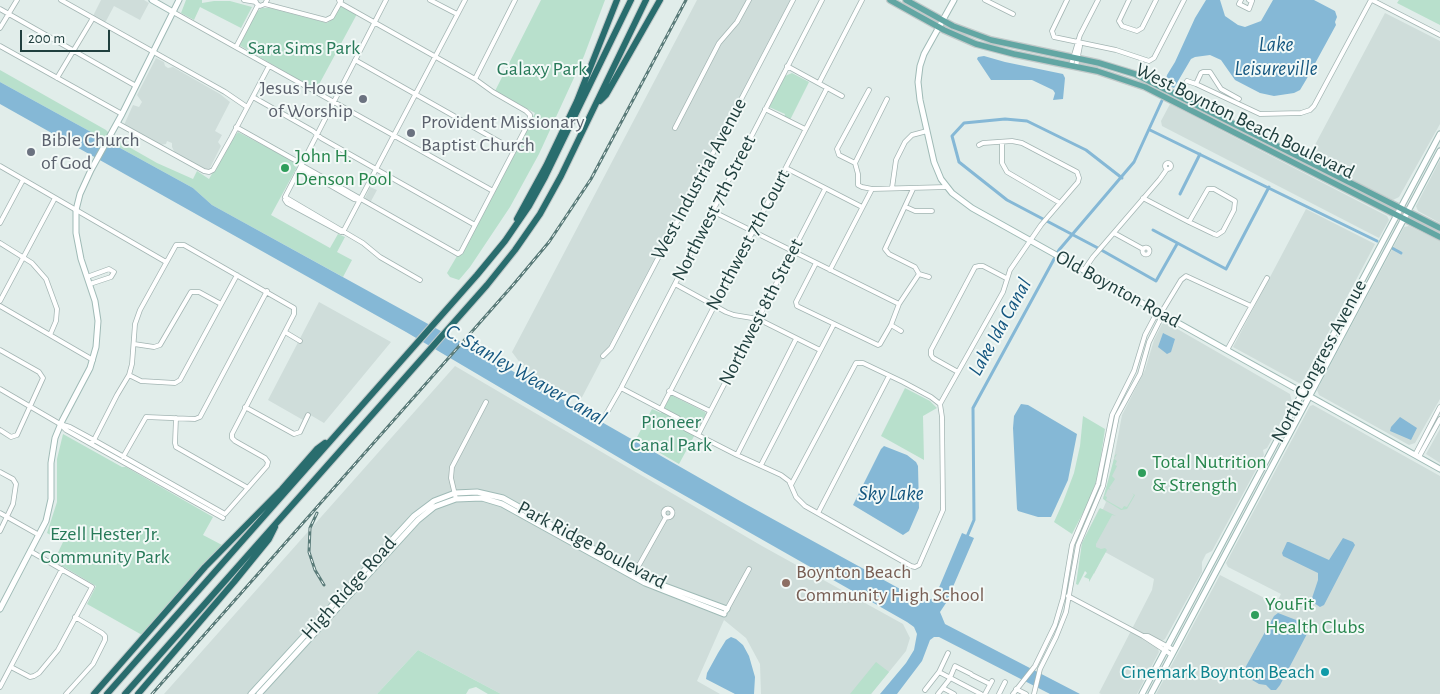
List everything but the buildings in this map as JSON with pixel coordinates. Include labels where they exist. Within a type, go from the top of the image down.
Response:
[{"type":"highway","points":[[511,233],[520,211],[541,175],[577,102],[617,0]]},
{"type":"highway","points":[[107,694],[440,318],[488,263],[511,233],[548,172],[631,0]]},
{"type":"highway","points":[[125,694],[501,268],[534,224],[559,181],[646,0]]},
{"type":"highway","points":[[596,105],[606,95],[660,0]]},
{"type":"highway","points":[[94,694],[206,567],[282,489],[317,449],[340,431]]},
{"type":"highway","points":[[138,694],[249,565],[269,539],[278,520]]},
{"type":"main road","name":"West Boynton Beach Boulevard","points":[[890,0],[939,27],[989,48],[1120,77],[1156,92],[1440,237]]},
{"type":"main road","name":"West Boynton Beach Boulevard","points":[[906,0],[943,21],[991,40],[1122,69],[1440,228]]},
{"type":"main road","points":[[1301,166],[1311,163]]},
{"type":"main road","points":[[1311,171],[1321,168]]},
{"type":"street","points":[[0,28],[17,0]]},
{"type":"street","points":[[61,0],[225,92],[247,107]]},
{"type":"street","points":[[152,0],[493,191]]},
{"type":"street","points":[[0,609],[46,521],[52,491],[52,454],[60,424],[93,360],[97,340],[98,321],[95,301],[77,242],[76,210],[81,190],[96,159],[122,114],[179,0]]},
{"type":"street","points":[[236,128],[341,190],[456,254],[461,252],[530,120],[530,115],[526,111],[475,79],[340,1],[332,18],[326,20],[303,15],[266,2],[244,0]]},
{"type":"street","points":[[386,0],[285,197],[321,220],[363,243],[380,258],[420,280]]},
{"type":"street","points":[[430,0],[457,14]]},
{"type":"street","points":[[343,232],[465,0]]},
{"type":"street","points":[[475,79],[516,0]]},
{"type":"street","points":[[675,128],[719,42],[737,22],[749,0]]},
{"type":"street","name":"West Industrial Avenue","points":[[603,356],[611,348],[793,0]]},
{"type":"street","name":"Northwest 7th Street","points":[[605,416],[822,0]]},
{"type":"street","points":[[819,84],[862,0]]},
{"type":"street","points":[[939,27],[954,0]]},
{"type":"street","points":[[985,0],[1013,14]]},
{"type":"street","points":[[1067,0],[1052,33],[1056,38],[1116,50],[1149,61],[1153,60],[1184,0]]},
{"type":"street","points":[[1074,66],[1080,35],[1098,0]]},
{"type":"street","points":[[1129,0],[1118,22],[1122,26],[1137,31],[1142,28],[1156,0]]},
{"type":"street","points":[[1241,0],[1239,4],[1249,9],[1252,2],[1249,0]]},
{"type":"street","points":[[1187,81],[1260,114],[1294,114],[1308,111],[1314,106],[1372,0],[1440,35]]},
{"type":"street","points":[[236,47],[256,2]]},
{"type":"street","points":[[0,9],[136,86]]},
{"type":"street","points":[[57,78],[93,18]]},
{"type":"street","name":"Old Boynton Road","points":[[939,27],[924,54],[918,76],[919,94],[934,162],[947,187],[968,205],[1440,469]]},
{"type":"street","points":[[0,46],[122,114]]},
{"type":"street","points":[[355,60],[514,150]]},
{"type":"street","points":[[117,123],[208,173],[212,170],[236,128],[269,66]]},
{"type":"street","points":[[787,66],[842,96]]},
{"type":"street","points":[[1196,84],[1202,72],[1211,73],[1221,89],[1239,99]]},
{"type":"street","name":"Northwest 7th Court","points":[[669,391],[827,88]]},
{"type":"street","points":[[855,163],[839,155],[837,149],[869,90]]},
{"type":"street","points":[[253,97],[475,226]]},
{"type":"street","points":[[887,99],[855,163],[858,185],[872,189],[947,187]]},
{"type":"street","points":[[765,109],[805,129]]},
{"type":"street","points":[[892,188],[894,166],[905,142],[912,135],[927,131]]},
{"type":"street","name":"North Congress Avenue","points":[[1142,694],[1396,214],[1440,135]]},
{"type":"street","points":[[686,429],[781,475],[791,485],[799,501],[911,566],[918,566],[921,563],[943,510],[942,416],[940,404],[1003,292],[1010,270],[1041,225],[1079,180],[1077,172],[1028,144],[1002,142],[979,145]]},
{"type":"street","points":[[1002,142],[1002,163],[1007,172],[1060,203]]},
{"type":"street","name":"North Congress Avenue","points":[[1151,694],[1440,151]]},
{"type":"street","points":[[0,166],[166,262]]},
{"type":"street","points":[[786,168],[862,207]]},
{"type":"street","points":[[1084,270],[1166,169]]},
{"type":"street","points":[[0,223],[23,180]]},
{"type":"street","points":[[1143,198],[1189,222],[1219,235],[1223,231],[1236,203],[1232,198],[1209,188],[1205,191],[1189,222]]},
{"type":"street","name":"Northwest 8th Street","points":[[698,435],[825,189]]},
{"type":"street","points":[[830,270],[872,189]]},
{"type":"street","points":[[913,189],[885,249],[889,254],[915,268],[919,274],[929,277]]},
{"type":"street","points":[[0,302],[55,198]]},
{"type":"street","points":[[906,207],[915,212],[932,211]]},
{"type":"street","points":[[712,211],[899,304]]},
{"type":"street","points":[[1114,233],[1143,249]]},
{"type":"street","points":[[0,244],[24,257],[42,273],[57,309],[57,319],[50,335]]},
{"type":"street","points":[[91,444],[129,375],[136,324],[140,310],[175,247],[182,244],[294,308],[294,314],[233,432],[232,438],[235,441],[265,458],[268,462],[266,468],[224,516]]},
{"type":"street","points":[[816,264],[796,304],[874,344],[880,344],[891,325],[899,304],[919,274]]},
{"type":"street","points":[[958,372],[933,358],[931,355],[936,342],[977,266],[984,266],[1006,278]]},
{"type":"street","points":[[87,278],[109,270],[114,272],[111,276],[90,284]]},
{"type":"street","points":[[129,375],[141,381],[175,383],[180,380],[237,274]]},
{"type":"street","points":[[1034,693],[1040,669],[1063,622],[1070,597],[1078,545],[1105,480],[1116,422],[1140,374],[1149,342],[1160,320],[1161,313],[1181,280],[1186,276],[1251,306]]},
{"type":"street","points":[[1227,350],[1267,278]]},
{"type":"street","points":[[675,284],[734,315],[758,319],[820,350]]},
{"type":"street","points":[[134,344],[154,347],[160,345],[188,295],[195,291],[221,304]]},
{"type":"street","points":[[123,457],[144,418],[148,416],[195,419],[200,417],[267,291]]},
{"type":"street","points":[[0,306],[93,360]]},
{"type":"street","points":[[1346,327],[1347,309]]},
{"type":"street","points":[[1013,694],[1035,666],[1057,620],[1064,594],[1072,545],[1098,484],[1112,415],[1134,371],[1141,345],[1148,330],[1154,318],[1161,313]]},
{"type":"street","points":[[1341,320],[1342,335]]},
{"type":"street","points":[[760,465],[834,324]]},
{"type":"street","points":[[891,325],[901,331]]},
{"type":"street","points":[[285,332],[300,341]]},
{"type":"street","points":[[737,455],[796,339]]},
{"type":"street","points":[[0,350],[39,372],[42,376],[19,433],[14,437],[0,430]]},
{"type":"street","points":[[791,485],[854,365],[858,362],[931,396],[940,404]]},
{"type":"street","points":[[818,513],[890,376]]},
{"type":"street","points":[[621,388],[678,418]]},
{"type":"street","points":[[0,389],[60,424],[70,427],[94,440],[224,516]]},
{"type":"street","points":[[661,408],[669,391],[710,411]]},
{"type":"street","points":[[455,496],[451,478],[452,468],[486,402]]},
{"type":"street","points":[[246,407],[294,434],[300,432],[308,415]]},
{"type":"street","points":[[1417,456],[1440,407]]},
{"type":"street","points":[[176,418],[176,447],[248,488]]},
{"type":"street","points":[[1417,456],[1440,419]]},
{"type":"street","points":[[60,424],[66,430],[224,516]]},
{"type":"street","points":[[0,472],[14,480],[16,484],[15,497],[0,531]]},
{"type":"street","name":"Park Ridge Boulevard","points":[[455,496],[482,498],[508,504],[634,574],[725,612]]},
{"type":"street","name":"High Ridge Road","points":[[259,694],[273,675],[336,605],[423,512],[455,496]]},
{"type":"street","points":[[0,513],[39,535]]},
{"type":"street","points":[[634,574],[666,517]]},
{"type":"street","points":[[10,667],[28,676],[34,676],[56,653],[92,586],[30,551]]},
{"type":"street","points":[[0,687],[62,569]]},
{"type":"street","points":[[725,612],[749,569]]},
{"type":"street","points":[[1064,594],[1173,652]]},
{"type":"street","points":[[66,694],[95,660],[104,644],[105,636],[75,617]]},
{"type":"street","points":[[1046,644],[1052,647]]},
{"type":"street","points":[[925,690],[939,672],[948,653]]},
{"type":"street","points":[[938,694],[950,678],[955,666],[971,675],[991,682],[983,694],[950,678],[939,672]]},
{"type":"street","name":"High Ridge Road","points":[[251,694],[273,675]]},
{"type":"street","points":[[999,694],[1005,682]]},
{"type":"street","points":[[943,688],[954,694]]},
{"type":"street","points":[[1016,689],[1026,694]]},
{"type":"shaded area","points":[[101,0],[144,0],[149,3],[140,20],[114,6],[105,23],[93,16]]},
{"type":"shaded area","points":[[697,0],[790,0],[580,401],[529,375],[512,352]]},
{"type":"shaded area","points":[[1385,13],[1440,41],[1440,124],[1399,197],[1393,200],[1308,158]]},
{"type":"shaded area","points":[[156,58],[164,62],[168,68],[173,67],[220,94],[230,102],[215,131],[222,135],[218,142],[221,146],[209,170],[175,153],[172,143],[167,141],[166,144],[160,145],[124,125],[133,105],[139,107],[142,102],[137,95]]},
{"type":"shaded area","points":[[1170,104],[1387,216],[1389,220],[1379,238],[1162,126],[1161,121]]},
{"type":"shaded area","points":[[1440,160],[1440,223],[1418,211],[1416,206]]},
{"type":"shaded area","points":[[370,187],[377,190],[370,203],[365,198]]},
{"type":"shaded area","points":[[1306,209],[1375,244],[1302,382],[1299,383],[1233,347]]},
{"type":"shaded area","points":[[1409,226],[1440,241],[1440,399],[1415,443],[1409,445],[1319,395],[1317,390],[1404,227]]},
{"type":"shaded area","points":[[319,302],[391,342],[324,423],[307,413],[303,420],[268,400]]},
{"type":"shaded area","points":[[1167,323],[1290,394],[1292,402],[1267,448],[1263,450],[1264,455],[1212,551],[1206,554],[1202,562],[1202,572],[1165,639],[1162,641],[1158,649],[1159,652],[1137,694],[1101,694],[1099,693],[1152,590],[1154,579],[1105,552],[1094,574],[1081,550],[1082,543],[1099,509],[1103,509],[1106,502],[1103,498],[1111,474],[1122,415],[1145,370],[1154,340],[1162,324]]},
{"type":"shaded area","points":[[455,366],[762,546],[903,624],[910,638],[906,651],[871,694],[761,694],[760,664],[746,638],[724,620],[697,681],[720,694],[501,694],[418,650],[377,694],[164,694]]},
{"type":"shaded area","points":[[1313,405],[1440,476],[1440,694],[1156,694],[1220,575],[1276,604],[1281,594],[1228,567],[1226,563],[1310,406]]},
{"type":"shaded area","points":[[1440,429],[1440,463],[1426,454]]},
{"type":"green space","points":[[186,0],[202,0],[202,3],[230,1],[252,7],[241,28],[200,7],[194,20],[181,13]]},
{"type":"green space","name":"Galaxy Park","points":[[541,0],[605,0],[584,56],[539,154],[510,207],[470,267],[459,280],[450,277],[447,273],[457,256],[462,254],[535,113],[495,91]]},
{"type":"green space","points":[[1399,0],[1440,0],[1440,25],[1397,3]]},
{"type":"green space","name":"Sara Sims Park","points":[[341,5],[357,14],[316,90],[239,45],[256,12],[262,8],[270,8],[327,23],[333,19]]},
{"type":"green space","points":[[0,70],[106,130],[115,139],[157,163],[193,179],[197,171],[209,179],[238,132],[295,162],[297,167],[271,215],[330,248],[338,234],[345,237],[337,252],[352,260],[343,277],[212,205],[193,188],[0,82]]},
{"type":"green space","points":[[792,73],[809,82],[790,120],[784,117],[785,114],[769,107],[785,76]]},
{"type":"green space","points":[[905,388],[930,401],[937,408],[923,416],[924,460],[881,436]]},
{"type":"green space","name":"Pioneer Canal Park","points":[[671,395],[706,414],[679,464],[636,439],[652,409],[661,413]]},
{"type":"green space","points":[[1083,416],[1105,429],[1098,476],[1090,499],[1072,534],[1054,522],[1074,473],[1080,446]]},
{"type":"green space","name":"Ezell Hester Jr. Community Park","points":[[63,434],[122,467],[126,467],[213,517],[203,535],[222,545],[142,635],[87,604],[96,586],[54,561],[63,542],[47,533],[57,502],[57,459]]},
{"type":"green space","points":[[1117,454],[1114,459],[1117,461],[1115,465],[1117,466],[1112,476],[1115,479],[1109,488],[1111,490],[1108,489],[1105,496],[1107,497],[1106,500],[1122,509],[1124,506],[1127,507],[1134,495],[1132,493],[1135,495],[1127,509],[1121,510],[1103,499],[1115,455]]},
{"type":"green space","points":[[1100,508],[1116,516],[1112,515],[1096,544],[1096,547],[1107,550],[1089,582],[1089,579],[1084,577],[1087,573],[1085,571],[1078,585],[1076,584],[1082,543]]},
{"type":"green space","points":[[418,650],[501,694],[488,694],[476,687],[469,689],[466,694],[377,694]]},
{"type":"green space","points":[[876,662],[889,672],[871,694],[850,694]]},
{"type":"water","name":"Lake Leisureville","points":[[1206,0],[1220,0],[1225,16],[1238,25],[1245,27],[1261,21],[1273,0],[1314,0],[1335,11],[1337,17],[1336,25],[1300,90],[1294,93],[1274,96],[1260,93],[1235,80],[1221,60],[1210,55],[1191,59],[1174,88],[1165,84],[1167,75]]},
{"type":"water","points":[[984,56],[1063,74],[1065,78],[1063,99],[1053,100],[1055,93],[1053,90],[1032,80],[991,80],[977,59]]},
{"type":"water","points":[[0,82],[193,188],[212,205],[479,352],[740,501],[922,601],[935,597],[962,533],[974,538],[946,603],[940,612],[945,624],[1080,694],[1050,694],[939,637],[934,637],[930,640],[922,661],[897,694],[880,694],[906,663],[914,650],[917,634],[914,627],[907,622],[645,473],[406,332],[0,104]]},
{"type":"water","points":[[1163,333],[1175,339],[1171,352],[1167,354],[1158,347]]},
{"type":"water","points":[[1021,404],[1028,405],[1077,434],[1068,480],[1051,517],[1038,517],[1018,511],[1017,509],[1013,428],[1014,416]]},
{"type":"water","points":[[1400,417],[1417,428],[1411,440],[1390,431],[1391,427]]},
{"type":"water","name":"Sky Lake","points":[[884,446],[907,455],[918,466],[919,508],[909,531],[903,535],[853,505]]},
{"type":"water","points":[[1343,538],[1353,542],[1355,545],[1324,605],[1320,607],[1311,601],[1318,580],[1318,573],[1283,556],[1282,553],[1287,542],[1289,542],[1329,560]]},
{"type":"water","points":[[1278,613],[1304,623],[1308,632],[1280,685],[1276,690],[1271,690],[1266,685],[1259,684],[1247,677],[1245,668],[1274,616]]},
{"type":"water","points":[[731,637],[743,645],[749,656],[755,677],[754,694],[735,694],[706,679],[707,673],[718,653],[726,640]]},
{"type":"waterway","name":"Lake Ida Canal","points":[[966,539],[974,520],[973,408],[1059,250],[1134,162],[1170,83]]},
{"type":"waterway","points":[[1122,178],[1086,150],[1027,121],[1005,119],[964,123],[952,136],[959,162],[1007,200],[1156,281],[1177,244]]},
{"type":"waterway","points":[[1150,130],[1377,241]]},
{"type":"waterway","points":[[1180,194],[1200,154]]},
{"type":"waterway","points":[[1153,230],[1226,269],[1269,187]]},
{"type":"waterway","points":[[1392,248],[1401,253]]},
{"type":"railway","points":[[152,694],[549,242],[591,179],[686,0]]},
{"type":"railway","points":[[317,513],[310,528],[309,552],[315,570],[324,585]]},
{"type":"place","name":"Jesus House of Worship","points":[[363,99]]},
{"type":"place","name":"Provident Missionary Baptist Church","points":[[411,133]]},
{"type":"place","name":"Bible Church of God","points":[[31,152]]},
{"type":"place","name":"John H. Denson Pool","points":[[285,168]]},
{"type":"place","name":"Total Nutrition & Strength","points":[[1142,473]]},
{"type":"place","name":"Boynton Beach Community High School","points":[[786,583]]},
{"type":"place","name":"YouFit Health Clubs","points":[[1255,615]]},
{"type":"place","name":"Cinemark Boynton Beach","points":[[1325,672]]},
{"type":"water label","name":"C. Stanley Weaver Canal","points":[[526,375]]}]
